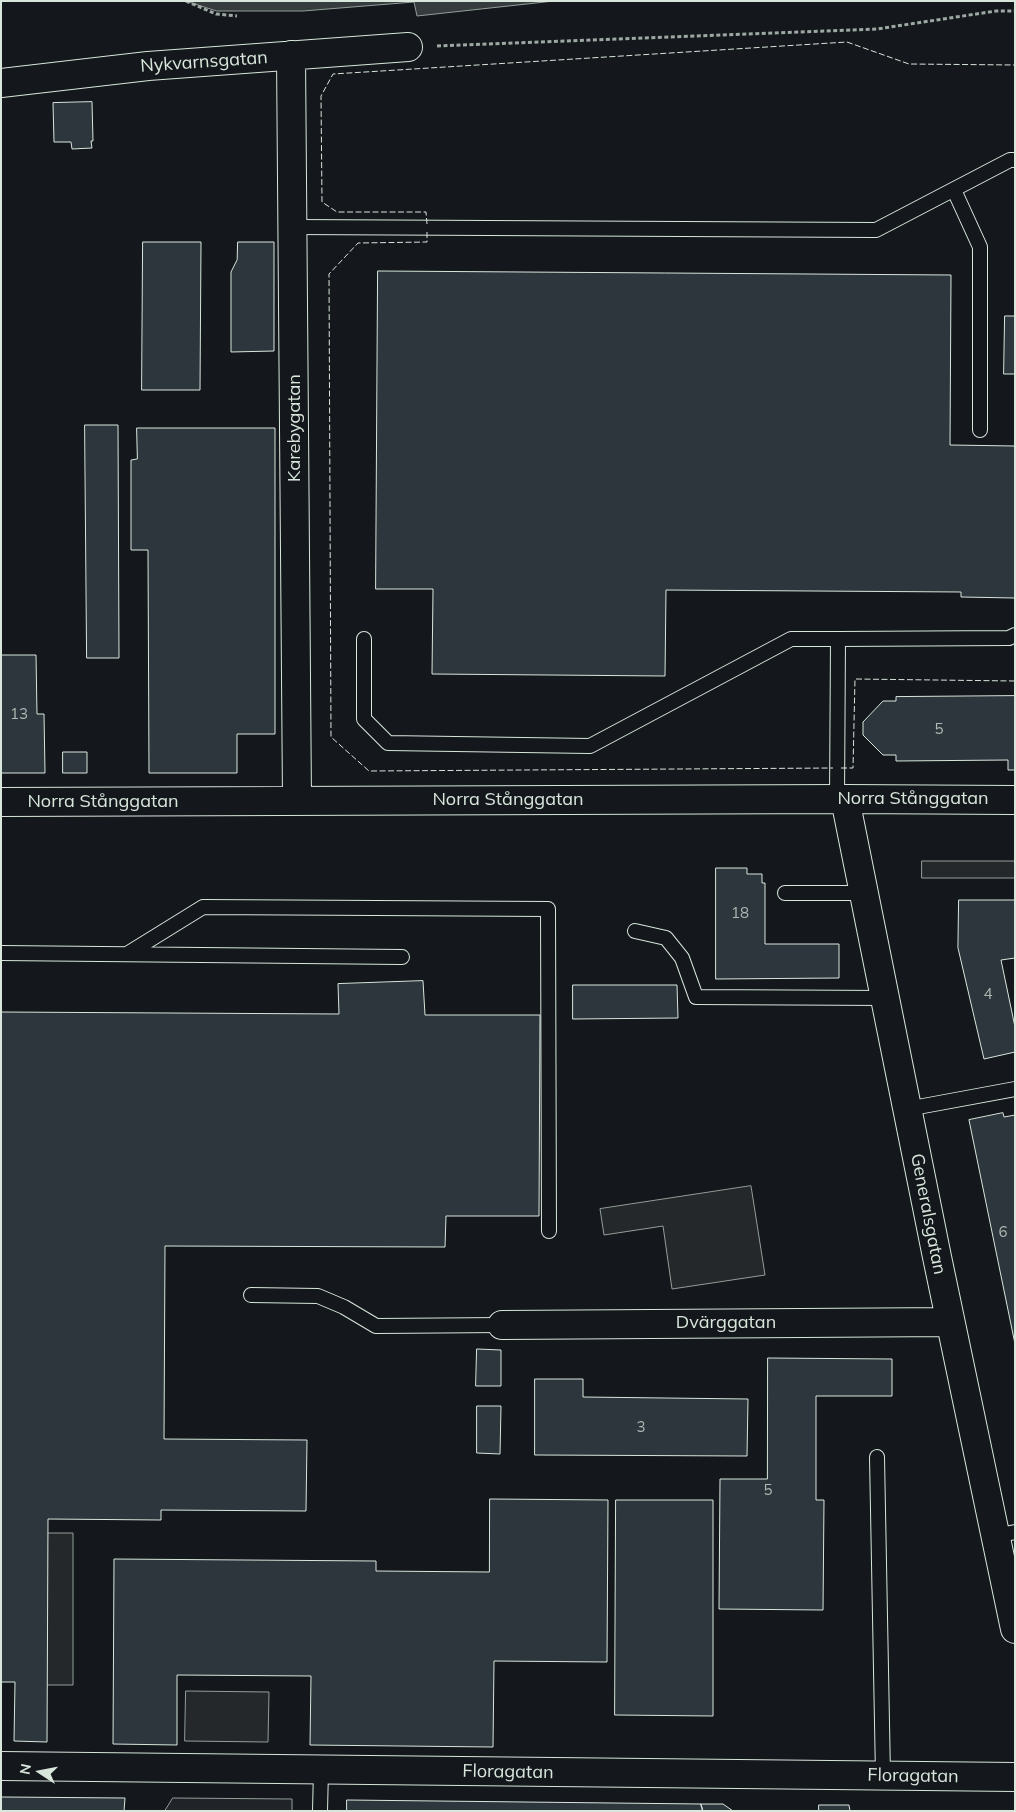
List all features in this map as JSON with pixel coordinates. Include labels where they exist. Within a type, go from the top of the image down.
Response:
[{"type":"street","name":"Nykvarnsgatan","points":[[1,83],[148,66],[408,47]]},
{"type":"street","name":"Karebygatan","points":[[291,56],[294,227],[297,800]]},
{"type":"street","name":"Generalsgatan","points":[[841,799],[864,893],[950,1322],[1005,1534],[1015,1629]]},
{"type":"street","name":"Norra Stånggatan","points":[[1,802],[1015,800]]},
{"type":"street","name":"Dvärggatan","points":[[502,1325],[950,1322]]},
{"type":"street","name":"Floragatan","points":[[1,1766],[1015,1777]]},
{"type":"lane","points":[[294,227],[876,230],[1010,160],[1015,160]]},
{"type":"lane","points":[[954,190],[980,247],[980,430]]},
{"type":"lane","points":[[364,639],[364,719],[388,744],[590,746],[791,639],[1009,638],[1015,635]]},
{"type":"lane","points":[[838,639],[841,799]]},
{"type":"lane","points":[[785,893],[864,893]]},
{"type":"lane","points":[[127,954],[203,907],[548,909],[549,1231]]},
{"type":"lane","points":[[635,931],[666,938],[682,958],[696,997],[885,998]]},
{"type":"lane","points":[[1,953],[402,957]]},
{"type":"lane","points":[[907,1110],[1015,1089]]},
{"type":"lane","points":[[251,1294],[318,1296],[344,1307],[376,1326],[502,1325]]},
{"type":"lane","points":[[877,1456],[883,1776]]},
{"type":"lane","points":[[320,1811],[321,1770]]},
{"type":"path","points":[[186,1],[216,14],[237,16]]},
{"type":"path","points":[[408,47],[877,29],[996,11],[1015,11]]},
{"type":"shaded area","points":[[186,1],[554,1],[417,16],[414,2],[303,11],[217,11]]},
{"type":"shaded area","points":[[922,861],[1015,861],[1015,878],[922,878]]},
{"type":"shaded area","points":[[751,1186],[765,1275],[672,1289],[663,1226],[604,1235],[600,1209]]},
{"type":"shaded area","points":[[48,1533],[73,1533],[73,1685],[47,1685]]},
{"type":"shaded area","points":[[186,1691],[269,1692],[268,1742],[185,1741]]},
{"type":"shaded area","points":[[173,1798],[292,1799],[292,1811],[165,1811]]},
{"type":"building","points":[[92,102],[92,148],[72,149],[71,142],[54,142],[53,103]]},
{"type":"building","points":[[143,242],[201,242],[200,390],[142,390]]},
{"type":"building","points":[[238,242],[274,242],[274,351],[231,352],[231,272],[237,260]]},
{"type":"building","points":[[378,271],[951,275],[950,445],[1015,446],[1015,598],[961,597],[961,592],[666,590],[665,676],[432,674],[433,589],[376,589]]},
{"type":"building","points":[[1005,316],[1015,316],[1015,374],[1004,374]]},
{"type":"building","points":[[85,425],[118,425],[119,658],[87,658]]},
{"type":"building","points":[[137,428],[275,428],[275,734],[237,734],[237,773],[149,773],[148,550],[131,550],[131,460],[137,459]]},
{"type":"building","points":[[1,655],[36,655],[37,714],[44,714],[45,773],[1,773]]},
{"type":"building","points":[[1015,696],[1015,770],[1008,770],[1008,760],[896,761],[896,755],[883,755],[863,735],[863,722],[883,701],[896,701],[896,697]]},
{"type":"building","points":[[63,752],[87,752],[87,773],[63,773]]},
{"type":"building","points":[[716,868],[747,868],[747,874],[762,874],[762,883],[765,883],[765,944],[839,944],[839,978],[716,979]]},
{"type":"building","points":[[959,900],[1015,900],[1015,958],[1001,960],[1015,1027],[1015,1052],[984,1059],[958,948]]},
{"type":"building","points":[[423,981],[425,1015],[540,1015],[539,1216],[446,1216],[445,1247],[165,1246],[164,1439],[307,1440],[306,1511],[161,1510],[161,1520],[48,1519],[47,1742],[14,1741],[15,1682],[1,1682],[1,1012],[339,1014],[338,984]]},
{"type":"building","points":[[573,985],[677,985],[678,1018],[573,1019]]},
{"type":"building","points":[[1003,1113],[1004,1117],[1015,1115],[1015,1344],[969,1120]]},
{"type":"building","points":[[477,1349],[501,1350],[501,1386],[476,1386]]},
{"type":"building","points":[[768,1358],[892,1359],[892,1396],[816,1396],[816,1500],[824,1500],[823,1610],[719,1609],[720,1479],[767,1479]]},
{"type":"building","points":[[535,1379],[583,1379],[583,1397],[748,1399],[747,1456],[535,1455]]},
{"type":"building","points":[[477,1406],[501,1406],[500,1454],[477,1453]]},
{"type":"building","points":[[490,1499],[608,1500],[607,1662],[494,1661],[493,1747],[310,1745],[311,1676],[177,1675],[177,1745],[113,1744],[114,1559],[376,1561],[376,1571],[489,1572]]},
{"type":"building","points":[[616,1500],[713,1500],[713,1716],[615,1715]]},
{"type":"building","points":[[1,1797],[125,1798],[124,1811],[1,1811]]},
{"type":"building","points":[[347,1800],[701,1804],[703,1811],[347,1811]]},
{"type":"building","points":[[701,1804],[723,1804],[733,1811],[703,1811]]},
{"type":"building","points":[[819,1805],[849,1805],[850,1811],[819,1811]]},
{"type":"fence","points":[[427,224],[426,212],[337,212],[322,202],[321,96],[333,74],[847,42],[909,64],[1015,65]]},
{"type":"fence","points":[[427,232],[427,242],[358,243],[329,274],[331,737],[369,771],[833,768]]},
{"type":"fence","points":[[841,768],[853,768],[855,679],[1015,681]]}]
